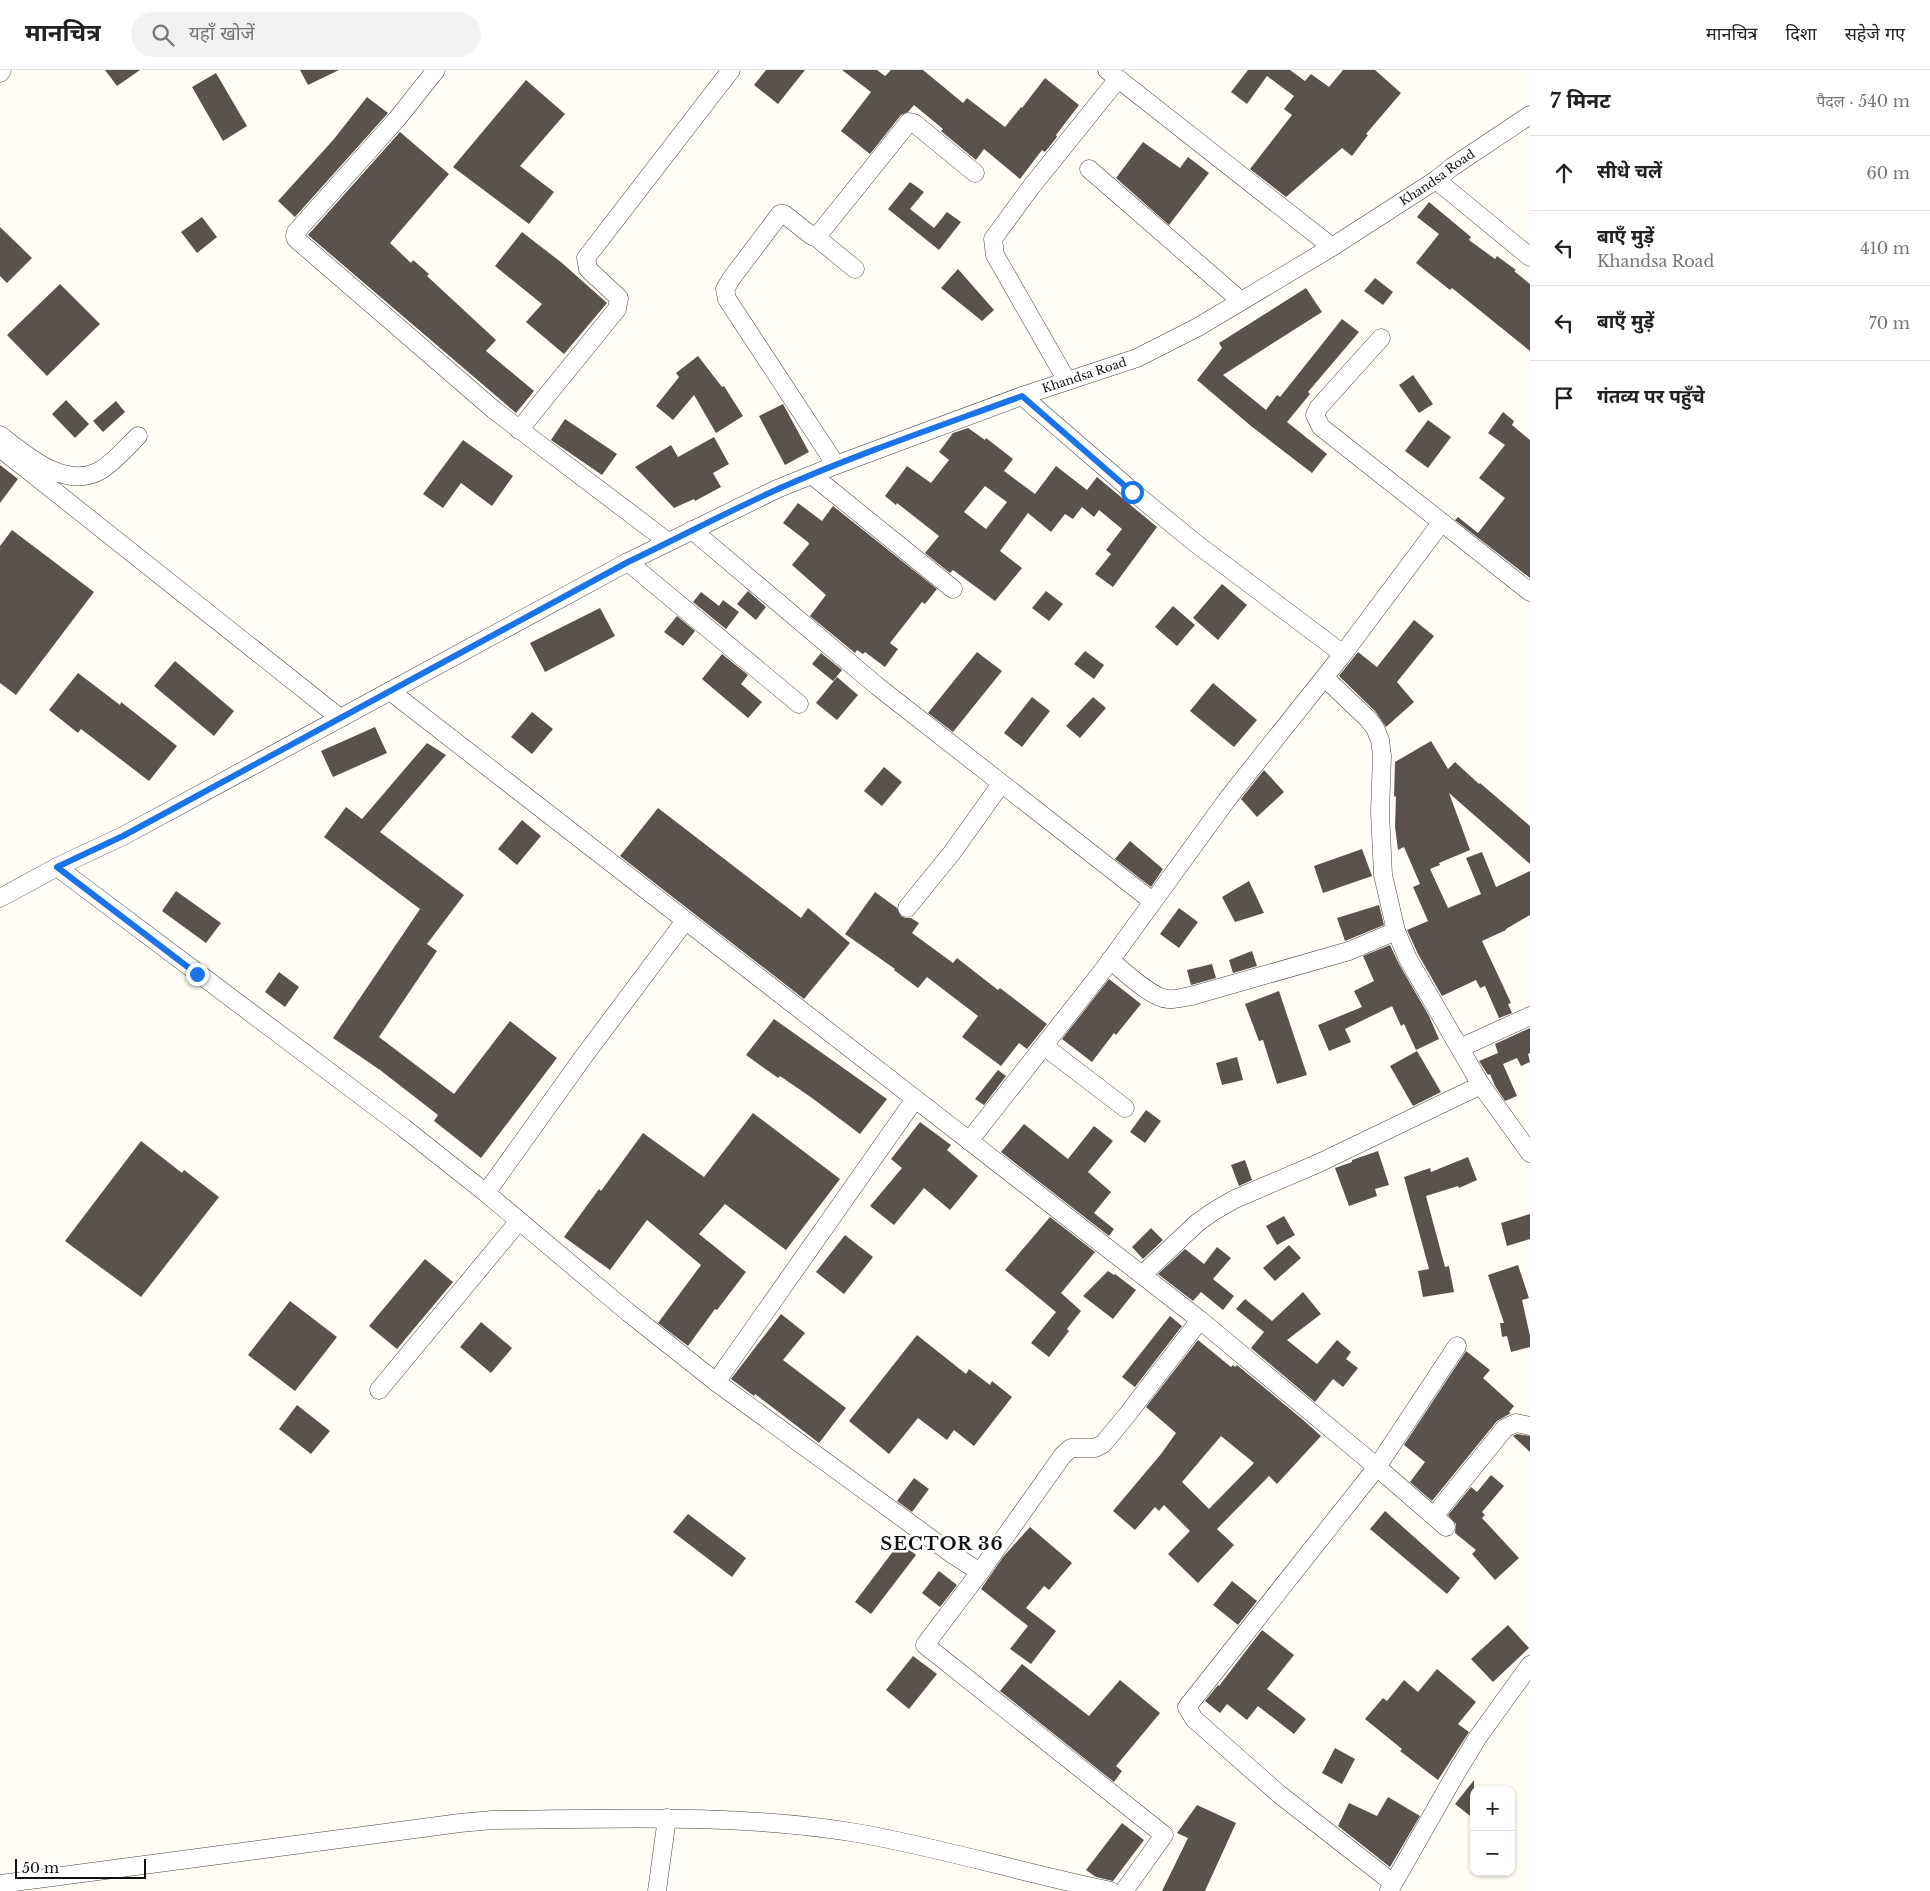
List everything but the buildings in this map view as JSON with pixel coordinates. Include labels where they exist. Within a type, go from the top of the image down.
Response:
[{"type":"street","points":[[436,70],[397,119],[296,232],[295,236],[299,242],[494,410],[668,542]]},
{"type":"street","points":[[519,430],[617,309],[619,298],[588,269],[586,258],[731,70]]},
{"type":"street","points":[[1066,381],[995,255],[993,239],[1112,74],[1332,247]]},
{"type":"street","name":"Khandsa Road","points":[[0,898],[57,867],[123,836],[628,562],[777,489],[1022,396],[1137,358],[1198,326],[1332,247],[1436,180],[1452,167],[1530,115]]},
{"type":"street","points":[[816,237],[909,122],[914,123],[976,174]]},
{"type":"street","points":[[1089,169],[1241,301]]},
{"type":"street","points":[[1436,180],[1530,257]]},
{"type":"street","points":[[836,465],[727,299],[725,289],[780,214],[784,214],[812,236],[816,237],[855,269]]},
{"type":"street","points":[[1382,338],[1316,412],[1316,418],[1321,428],[1530,592]]},
{"type":"street","points":[[1022,396],[1132,492],[1180,531],[1343,654]]},
{"type":"street","points":[[0,435],[18,449],[52,470],[69,476],[86,477],[102,470],[138,436]]},
{"type":"street","points":[[0,448],[340,718]]},
{"type":"street","points":[[812,475],[953,589]]},
{"type":"street","points":[[969,1141],[1110,960],[1229,797],[1325,678],[1441,523]]},
{"type":"street","points":[[692,530],[877,686],[1152,901]]},
{"type":"street","points":[[628,562],[799,704]]},
{"type":"street","points":[[1325,678],[1368,718],[1380,740],[1382,756],[1380,812],[1383,875],[1396,931],[1408,959],[1481,1085],[1530,1154]]},
{"type":"street","points":[[390,691],[1200,1320],[1377,1467],[1440,1522],[1505,1428],[1516,1423],[1530,1426]]},
{"type":"street","points":[[906,908],[950,854],[1001,784]]},
{"type":"street","points":[[57,867],[486,1192],[519,1222],[629,1313],[716,1382],[952,1554],[980,1572]]},
{"type":"street","points":[[486,1192],[584,1056],[685,921]]},
{"type":"street","points":[[1110,960],[1148,990],[1168,999],[1191,996],[1349,951],[1396,931]]},
{"type":"street","points":[[1460,1048],[1530,1016]]},
{"type":"street","points":[[1044,1046],[1125,1108]]},
{"type":"street","points":[[1142,1275],[1196,1223],[1221,1207],[1252,1191],[1319,1163],[1481,1085]]},
{"type":"street","points":[[716,1382],[915,1099]]},
{"type":"street","points":[[379,1390],[519,1222]]},
{"type":"street","points":[[1124,1891],[1164,1835],[925,1645],[980,1572],[1063,1455],[1071,1448],[1096,1448],[1103,1444],[1200,1320]]},
{"type":"street","points":[[1457,1346],[1377,1467],[1187,1707],[1194,1719],[1266,1783],[1391,1887],[1469,1752],[1530,1665]]},
{"type":"street","points":[[0,1884],[460,1823],[492,1820],[667,1818],[750,1821],[856,1833],[934,1849],[1061,1881],[1111,1891]]},
{"type":"street","points":[[657,1891],[667,1818]]},
{"type":"district","name":"SECTOR 36","points":[[942,1544]]},
{"type":"route","points":[[197,974],[57,867],[123,836],[628,562],[692,530],[777,489],[836,465],[1022,396],[1132,492]]}]
